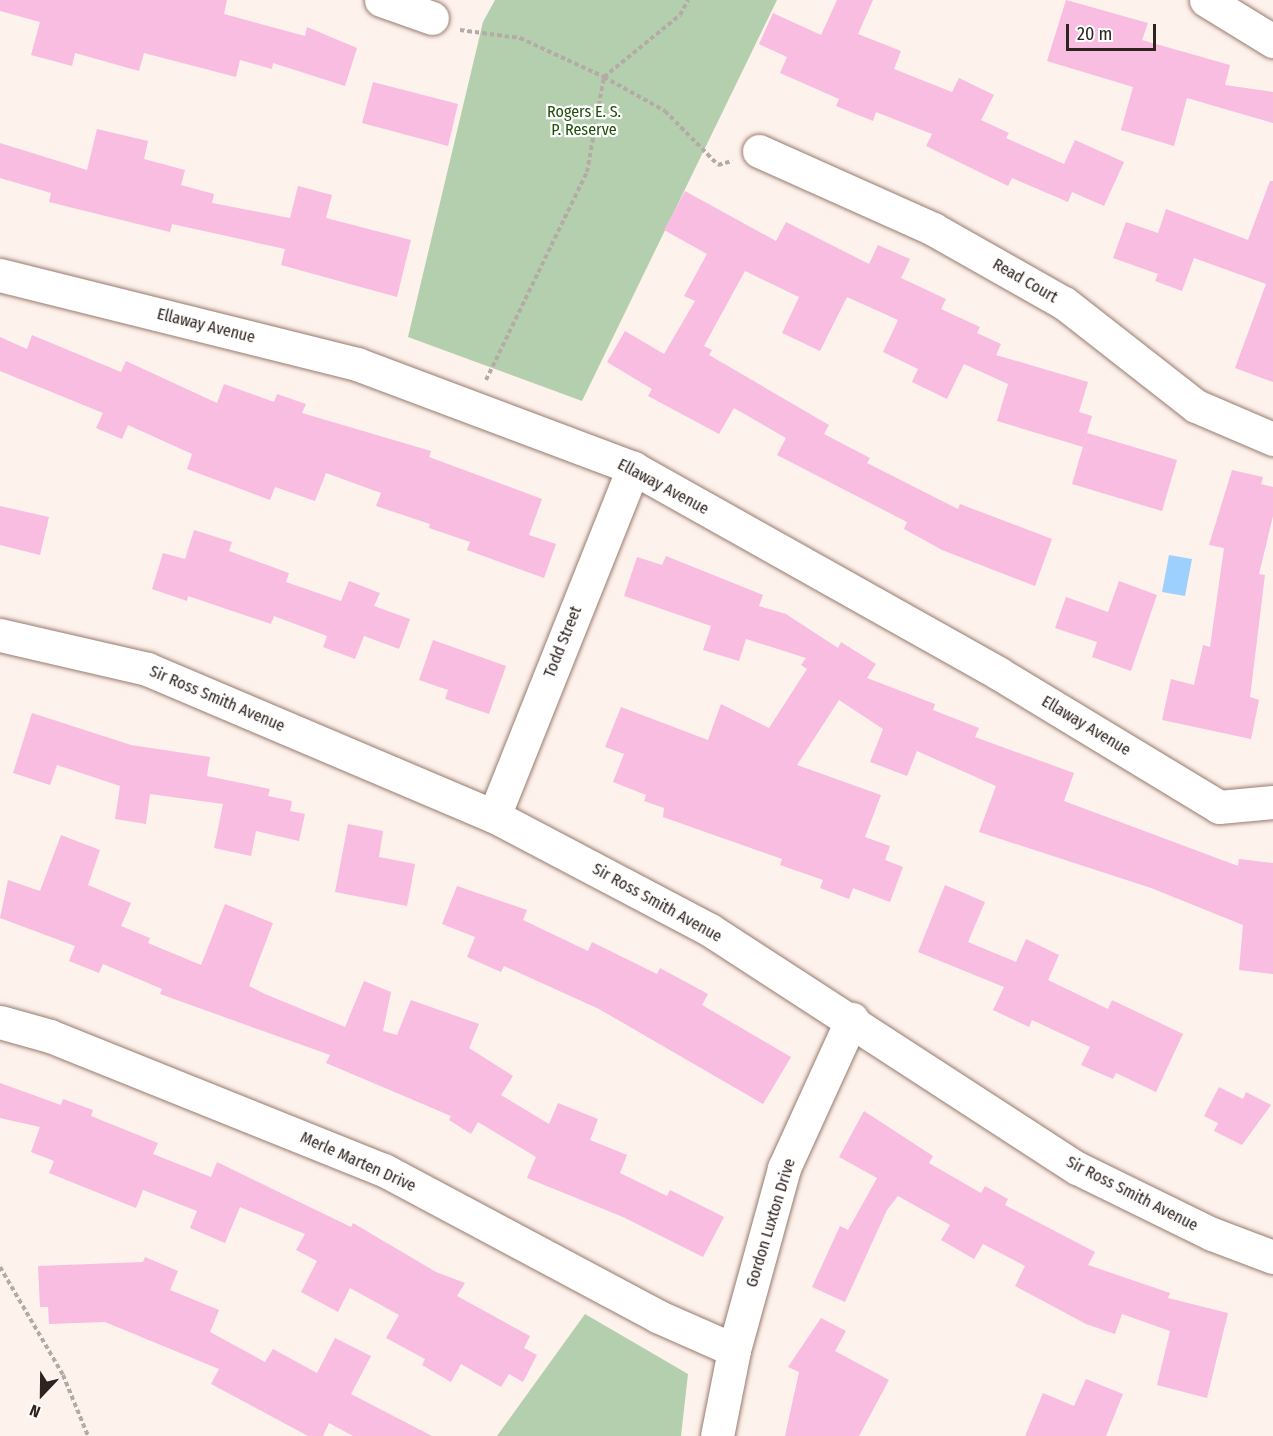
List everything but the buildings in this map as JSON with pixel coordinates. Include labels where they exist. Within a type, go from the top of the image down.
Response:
[{"type":"street","points":[[381,0],[432,18]]},
{"type":"street","points":[[1206,0],[1273,41]]},
{"type":"street","name":"Read Court","points":[[759,151],[933,229],[1064,303],[1196,406],[1273,439]]},
{"type":"street","name":"Ellaway Avenue","points":[[0,275],[357,364],[633,468],[998,673],[1219,807],[1273,802]]},
{"type":"street","name":"Todd Street","points":[[494,816],[633,468]]},
{"type":"street","name":"Sir Ross Smith Avenue","points":[[0,635],[147,669],[494,816],[710,930],[852,1019],[1077,1168],[1212,1234],[1273,1257]]},
{"type":"street","name":"Gordon Luxton Drive","points":[[717,1436],[734,1350],[784,1168],[852,1019]]},
{"type":"street","name":"Merle Marten Drive","points":[[0,1022],[50,1036],[384,1170],[657,1316],[734,1350]]},
{"type":"path","points":[[472,408],[587,172],[604,77],[680,15],[688,0]]},
{"type":"path","points":[[432,18],[467,33],[520,38],[604,77],[665,111],[718,165],[759,151]]},
{"type":"path","points":[[0,1268],[63,1375],[88,1436]]},
{"type":"green space","name":"Rogers E. S. P. Reserve","points":[[495,0],[777,0],[582,401],[408,337],[483,22]]},
{"type":"green space","points":[[585,1314],[688,1374],[681,1436],[497,1436]]},
{"type":"water","points":[[1169,555],[1192,559],[1185,596],[1162,592]]}]
